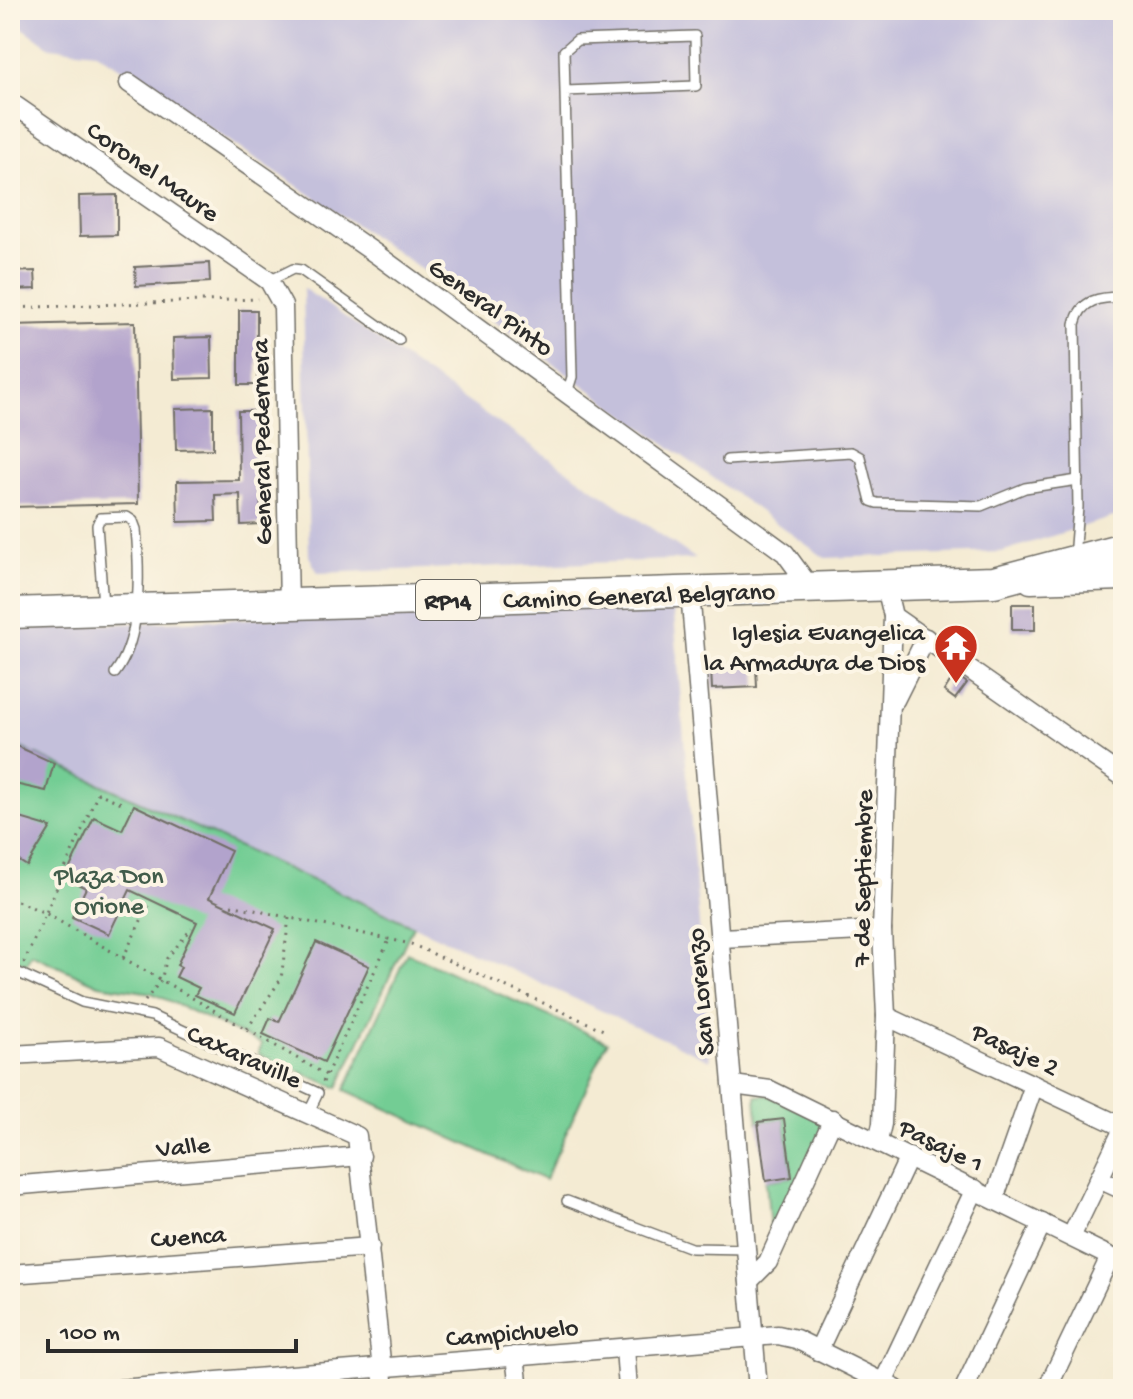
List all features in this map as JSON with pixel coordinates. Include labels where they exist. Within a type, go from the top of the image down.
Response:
[{"type":"main road","name":"RP14","points":[[994,582],[1123,548]]},
{"type":"main road","name":"Camino General Belgrano","points":[[10,613],[810,587],[890,601],[994,582]]},
{"type":"street","name":"General Pinto","points":[[129,83],[376,254],[785,553],[810,587]]},
{"type":"street","name":"Coronel Maure","points":[[10,102],[267,290]]},
{"type":"street","name":"General Pedernera","points":[[267,290],[283,306],[289,606]]},
{"type":"street","name":"Camino General Belgrano","points":[[994,582],[1123,577]]},
{"type":"street","name":"San Lorenzo","points":[[690,592],[758,1389]]},
{"type":"street","points":[[890,601],[926,638],[1123,777]]},
{"type":"street","name":"7 de Septiembre","points":[[878,1141],[886,1016],[882,930],[892,706],[890,601]]},
{"type":"street","points":[[892,706],[926,638]]},
{"type":"street","points":[[721,938],[882,930]]},
{"type":"street","name":"Pasaje 2","points":[[886,1016],[1123,1128]]},
{"type":"street","name":"Caxaraville","points":[[10,1055],[159,1047],[357,1136],[361,1156]]},
{"type":"street","name":"Pasaje 1","points":[[733,1085],[770,1090],[1116,1260]]},
{"type":"street","points":[[994,1199],[1034,1085]]},
{"type":"street","points":[[749,1281],[768,1262],[833,1119]]},
{"type":"street","points":[[1071,1237],[1123,1128]]},
{"type":"street","points":[[361,1156],[384,1389]]},
{"type":"street","name":"Valle","points":[[10,1186],[361,1156]]},
{"type":"street","points":[[818,1351],[909,1157]]},
{"type":"street","points":[[1099,1179],[1123,1190]]},
{"type":"street","points":[[890,1386],[975,1189]]},
{"type":"street","points":[[964,1389],[1042,1223]]},
{"type":"street","name":"Cuenca","points":[[10,1274],[370,1247]]},
{"type":"street","points":[[1047,1389],[1116,1260]]},
{"type":"street","name":"Campichuelo","points":[[120,1389],[787,1335],[890,1386]]},
{"type":"street","points":[[625,1348],[628,1389]]},
{"type":"street","points":[[515,1356],[519,1389]]},
{"type":"lane","points":[[565,91],[696,86],[695,36],[571,42],[564,51],[572,377],[567,393]]},
{"type":"lane","points":[[267,290],[293,269],[301,270],[399,340]]},
{"type":"lane","points":[[1074,561],[1078,480],[1076,318],[1080,309],[1097,298],[1123,297]]},
{"type":"lane","points":[[727,460],[851,452],[860,457],[871,501],[877,503],[981,506],[1025,488],[1078,480]]},
{"type":"lane","points":[[103,611],[97,525],[100,518],[127,517],[136,529],[139,590],[129,656],[115,673]]},
{"type":"lane","points":[[14,971],[82,1002],[152,1016],[318,1093],[309,1112]]},
{"type":"lane","points":[[567,1201],[691,1248],[747,1249]]},
{"type":"path","points":[[10,182],[19,182]]},
{"type":"path","points":[[10,308],[267,290]]},
{"type":"path","points":[[14,971],[45,913],[98,793],[126,805]]},
{"type":"path","points":[[10,898],[45,913],[326,1075]]},
{"type":"path","points":[[123,958],[149,904]]},
{"type":"path","points":[[231,905],[411,944],[608,1032]]},
{"type":"path","points":[[247,1029],[281,979],[289,918]]},
{"type":"path","points":[[136,1013],[161,980],[167,958],[192,928]]},
{"type":"path","points":[[318,1093],[389,940]]},
{"type":"shaded area","points":[[10,10],[1123,10],[1123,514],[1001,552],[825,558],[404,257],[96,52],[50,47],[10,19]]},
{"type":"shaded area","points":[[303,288],[696,559],[318,573],[309,556]]},
{"type":"shaded area","points":[[673,602],[710,1060],[10,743],[10,628]]},
{"type":"green space","name":"Plaza Don Orione","points":[[10,743],[413,926],[338,1088],[258,1054],[262,1044],[152,993],[99,985],[31,954],[26,964],[10,956]]},
{"type":"green space","points":[[407,953],[607,1042],[545,1180],[345,1090]]},
{"type":"green space","points":[[768,1095],[826,1123],[771,1241],[766,1181],[792,1177],[784,1119],[758,1122],[756,1096]]},
{"type":"building","points":[[117,195],[117,235],[80,236],[79,196]]},
{"type":"building","points":[[209,263],[210,282],[136,286],[135,267]]},
{"type":"building","points":[[35,271],[36,289],[10,290],[10,272]]},
{"type":"building","points":[[239,310],[257,310],[257,385],[239,385]]},
{"type":"building","points":[[135,322],[138,504],[10,507],[10,325]]},
{"type":"building","points":[[211,337],[212,378],[174,379],[173,338]]},
{"type":"building","points":[[213,408],[213,449],[176,450],[175,409]]},
{"type":"building","points":[[238,411],[259,411],[261,524],[241,525],[240,494],[215,495],[216,521],[178,522],[177,481],[239,480]]},
{"type":"building","points":[[1012,604],[1035,604],[1035,630],[1012,630]]},
{"type":"building","points":[[756,667],[757,687],[712,689],[711,669]]},
{"type":"building","name":"Iglesia Evangelica la Armadura de Dios","points":[[955,674],[967,683],[955,699],[944,691]]},
{"type":"building","points":[[10,743],[54,763],[46,791],[10,783]]},
{"type":"building","points":[[134,805],[231,851],[209,898],[275,929],[235,1013],[195,995],[199,988],[176,977],[181,967],[177,965],[197,922],[130,890],[109,934],[72,917],[86,888],[65,878],[94,817],[122,830]]},
{"type":"building","points":[[10,815],[51,827],[27,866],[10,855]]},
{"type":"building","points":[[316,942],[369,966],[324,1062],[263,1034],[270,1018],[279,1022]]},
{"type":"building","points":[[784,1119],[792,1177],[766,1181],[758,1122]]},
{"type":"place","name":"Iglesia Evangelica la Armadura de Dios","points":[[956,685]]}]
